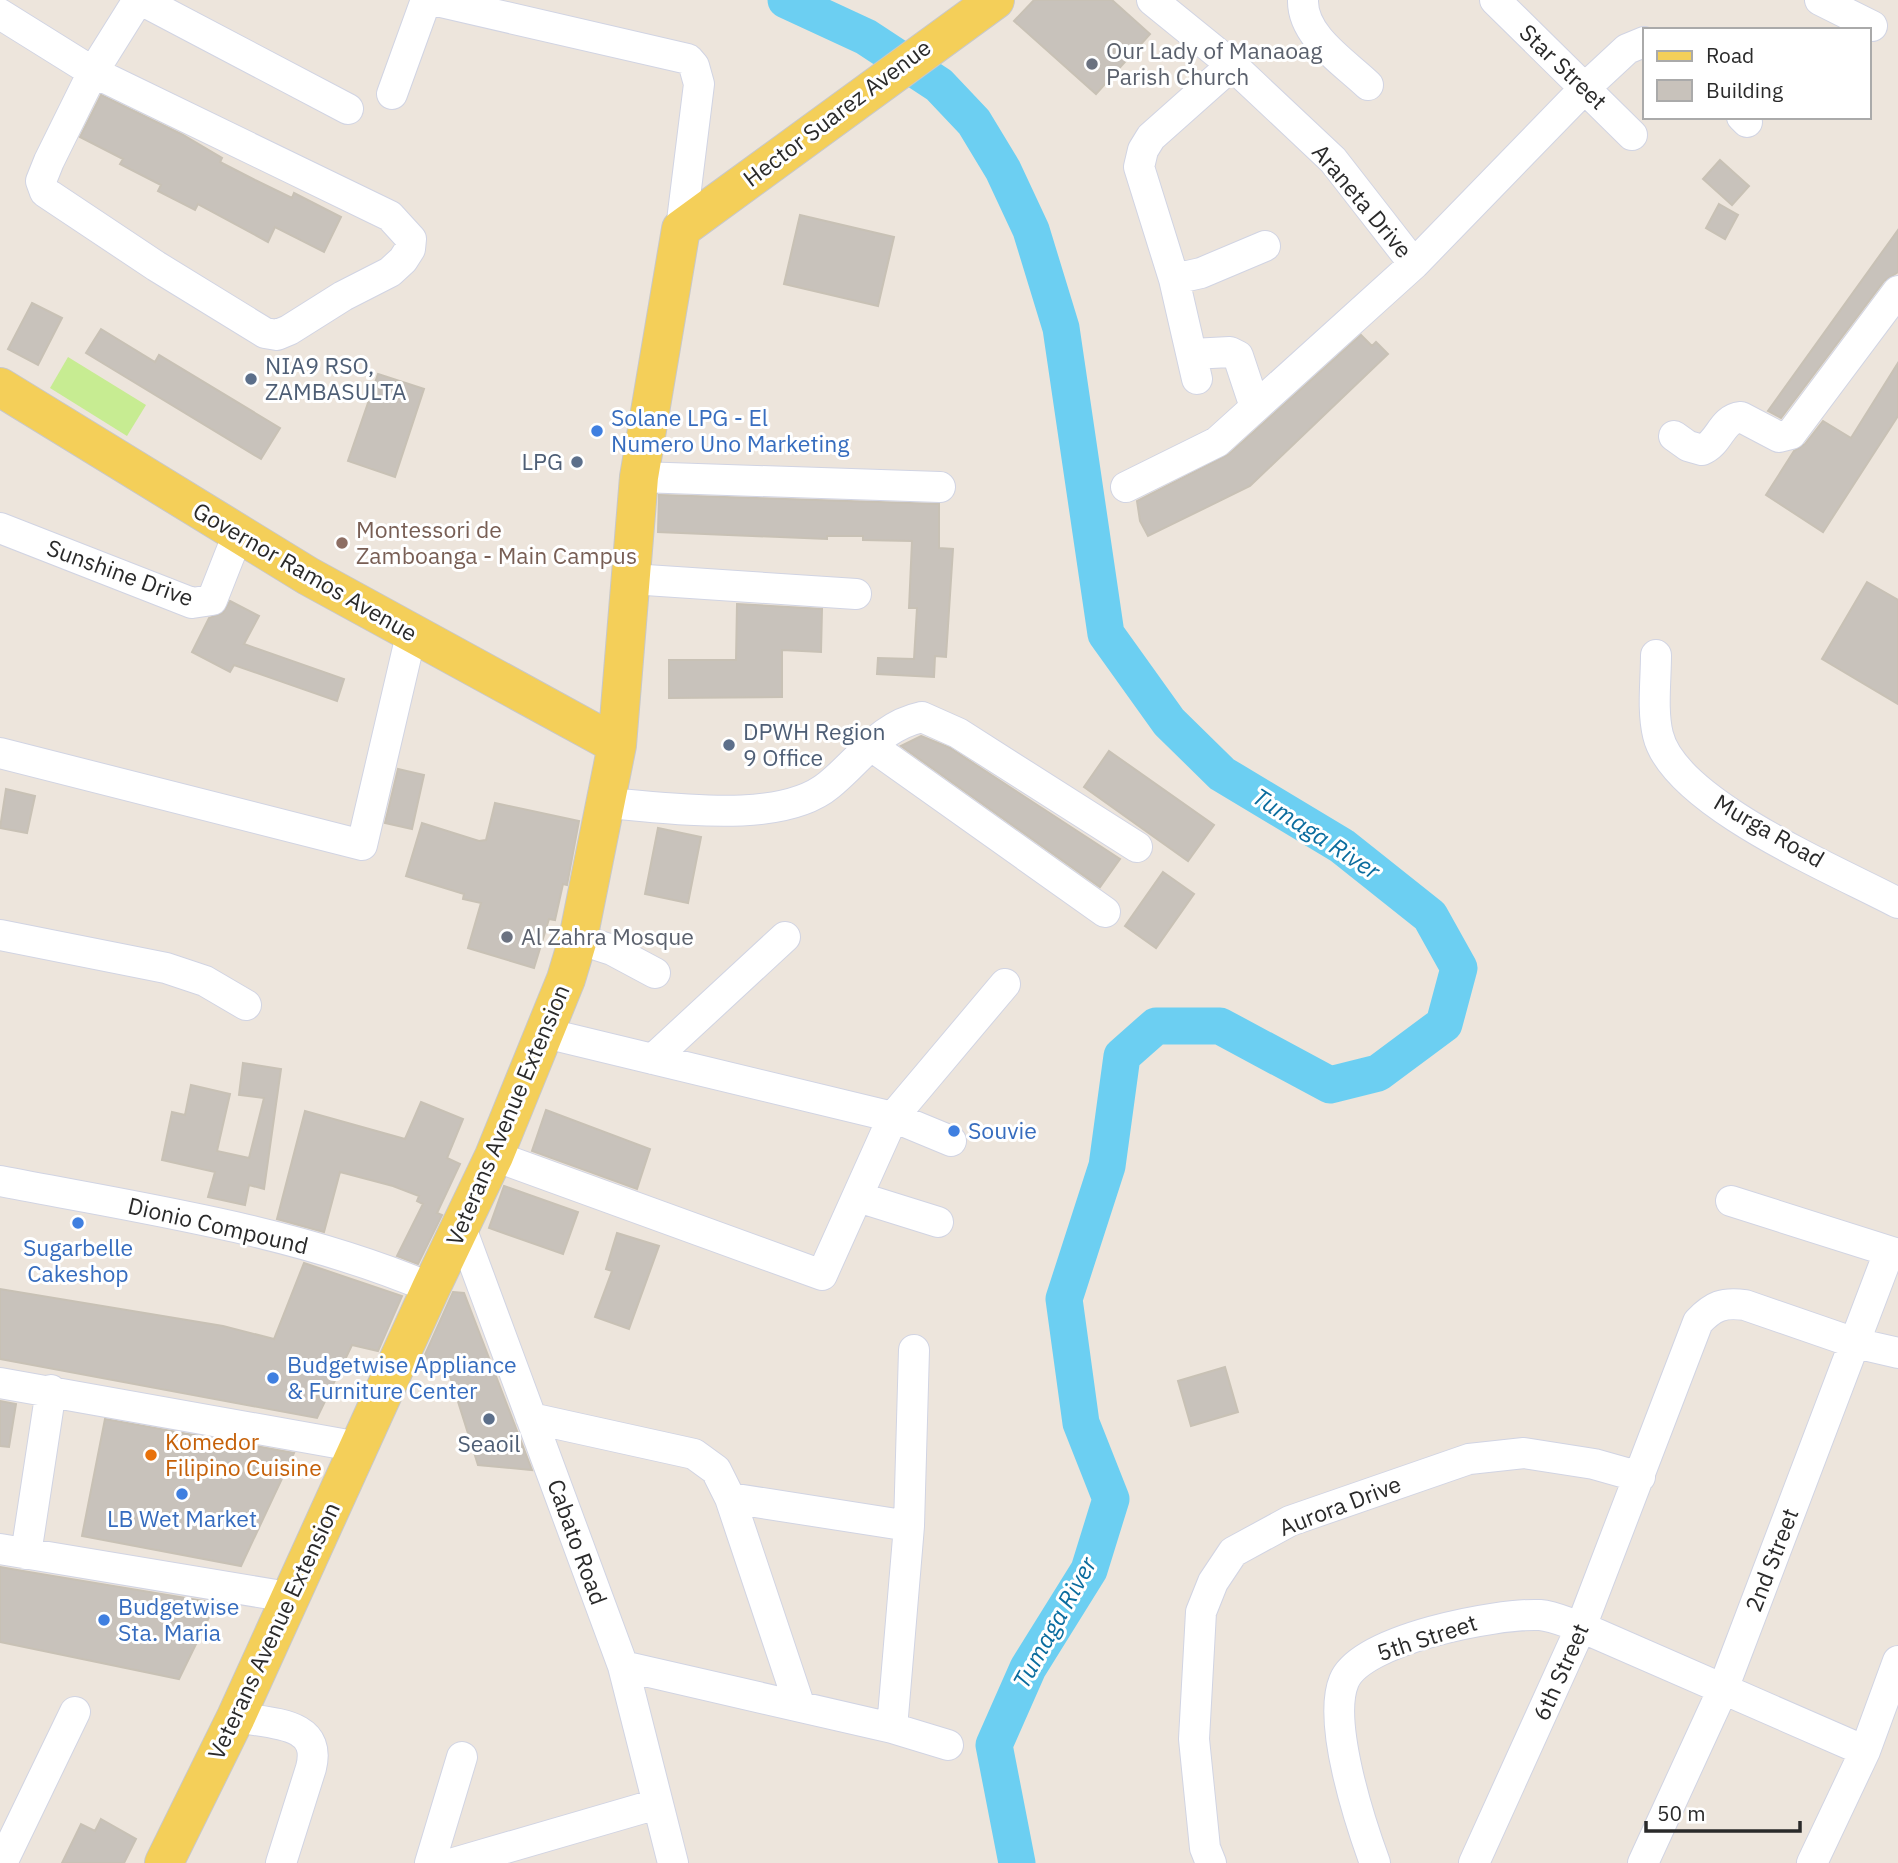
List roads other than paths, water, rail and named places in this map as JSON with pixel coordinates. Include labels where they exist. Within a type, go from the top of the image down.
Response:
[{"type":"main road","name":"Hector Suarez Avenue","points":[[681,229],[958,24],[995,0]]},
{"type":"main road","name":"Veterans Avenue Extension","points":[[164,1863],[236,1717],[430,1288],[494,1156],[545,1033],[578,939],[617,745],[639,477],[681,229]]},
{"type":"main road","name":"Governor Ramos Avenue","points":[[0,387],[238,534],[411,635],[617,745]]},
{"type":"street","points":[[0,14],[93,72],[390,216],[411,239],[410,248],[403,260],[390,272],[277,335],[265,333],[45,192],[41,180],[93,72],[139,0],[348,109]]},
{"type":"street","points":[[392,94],[426,0]]},
{"type":"street","points":[[432,0],[688,59],[694,66],[699,84],[681,229]]},
{"type":"street","points":[[1303,0],[1303,15],[1314,34],[1368,85]]},
{"type":"street","name":"Star Street","points":[[1494,0],[1632,135]]},
{"type":"street","points":[[1820,0],[1872,26]]},
{"type":"street","name":"Araneta Drive","points":[[1171,5],[1333,160],[1414,264]]},
{"type":"street","points":[[1126,487],[1217,442],[1414,264],[1585,88],[1627,49],[1643,42]]},
{"type":"street","points":[[1232,65],[1151,137],[1143,150],[1139,167],[1174,279],[1195,366],[1230,352],[1238,356],[1255,407]]},
{"type":"street","points":[[1174,279],[1201,273],[1265,246]]},
{"type":"street","points":[[1674,436],[1688,446],[1702,450],[1713,443],[1727,422],[1741,417],[1779,437],[1791,434],[1898,291]]},
{"type":"street","points":[[639,477],[940,487]]},
{"type":"street","name":"Sunshine Drive","points":[[0,528],[165,595],[204,604],[212,600],[218,590],[238,534]]},
{"type":"street","points":[[631,579],[856,594]]},
{"type":"street","points":[[0,753],[362,845],[411,635]]},
{"type":"street","name":"Murga Road","points":[[1656,655],[1658,736],[1676,770],[1726,812],[1898,903]]},
{"type":"street","points":[[606,803],[735,810],[807,799],[829,785],[870,745],[899,724],[922,717],[930,718],[1137,847]]},
{"type":"street","points":[[870,745],[1105,912]]},
{"type":"street","points":[[0,935],[166,968],[205,981],[246,1005]]},
{"type":"street","points":[[653,1059],[785,937]]},
{"type":"street","points":[[578,939],[612,950],[655,973]]},
{"type":"street","points":[[494,1156],[822,1275],[893,1117],[1004,984]]},
{"type":"street","points":[[545,1033],[893,1117],[951,1141]]},
{"type":"street","name":"Dionio Compound","points":[[0,1181],[272,1237],[383,1268],[430,1288]]},
{"type":"street","points":[[858,1197],[938,1222]]},
{"type":"street","points":[[1731,1200],[1893,1253]]},
{"type":"street","name":"Cabato Road","points":[[461,1228],[623,1666],[673,1863]]},
{"type":"street","name":"2nd Street","points":[[1643,1863],[1723,1689],[1855,1343],[1893,1253]]},
{"type":"street","name":"6th Street","points":[[1475,1863],[1581,1627],[1698,1322],[1710,1309],[1728,1302],[1745,1305],[1855,1343],[1898,1353]]},
{"type":"street","points":[[892,1728],[909,1526],[914,1350]]},
{"type":"street","points":[[0,1383],[359,1447]]},
{"type":"street","points":[[51,1390],[13,1552],[288,1597]]},
{"type":"street","points":[[531,1418],[694,1454],[716,1470],[730,1498],[799,1704]]},
{"type":"street","name":"Aurora Drive","points":[[1205,1858],[1194,1739],[1201,1612],[1213,1582],[1233,1552],[1290,1521],[1469,1459],[1524,1453],[1594,1464],[1640,1477]]},
{"type":"street","points":[[730,1498],[909,1526]]},
{"type":"street","name":"5th Street","points":[[1375,1863],[1348,1783],[1340,1700],[1343,1682],[1354,1665],[1376,1653],[1428,1634],[1496,1617],[1542,1615],[1581,1627],[1866,1751]]},
{"type":"street","points":[[1812,1863],[1866,1751],[1898,1661]]},
{"type":"street","points":[[623,1666],[799,1704],[948,1745]]},
{"type":"street","points":[[2,1863],[75,1712]]},
{"type":"street","points":[[236,1717],[298,1730],[309,1736],[313,1744],[315,1753],[311,1768],[281,1863]]},
{"type":"street","points":[[430,1863],[462,1757]]},
{"type":"street","points":[[454,1863],[657,1804]]},
{"type":"waterway","name":"Tumaga River","points":[[786,0],[866,37],[939,85],[974,122],[1003,170],[1031,230],[1061,328],[1106,634],[1169,722],[1222,774],[1342,846],[1430,916],[1459,968],[1444,1024],[1378,1073],[1330,1085],[1220,1026],[1156,1026],[1122,1056],[1107,1166],[1064,1299],[1081,1423],[1111,1499],[1089,1570],[1028,1668],[994,1745],[1017,1863]]},
{"type":"place","name":"Our Lady of Manaoag Parish Church","points":[[1092,64]]},
{"type":"place","name":"NIA9 RSO, ZAMBASULTA","points":[[251,379]]},
{"type":"place","name":"Solane LPG - El Numero Uno Marketing","points":[[597,431]]},
{"type":"place","name":"LPG","points":[[577,462]]},
{"type":"place","name":"Montessori de Zamboanga - Main Campus","points":[[342,543]]},
{"type":"place","name":"DPWH Region 9 Office","points":[[729,745]]},
{"type":"place","name":"Al Zahra Mosque","points":[[507,937]]},
{"type":"place","name":"Souvie","points":[[954,1131]]},
{"type":"place","name":"Sugarbelle Cakeshop","points":[[78,1223]]},
{"type":"place","name":"Budgetwise Appliance & Furniture Center","points":[[273,1378]]},
{"type":"place","name":"Seaoil","points":[[489,1419]]},
{"type":"place","name":"Komedor Filipino Cuisine","points":[[151,1455]]},
{"type":"place","name":"LB Wet Market","points":[[182,1494]]},
{"type":"place","name":"Budgetwise Sta. Maria","points":[[104,1620]]}]
